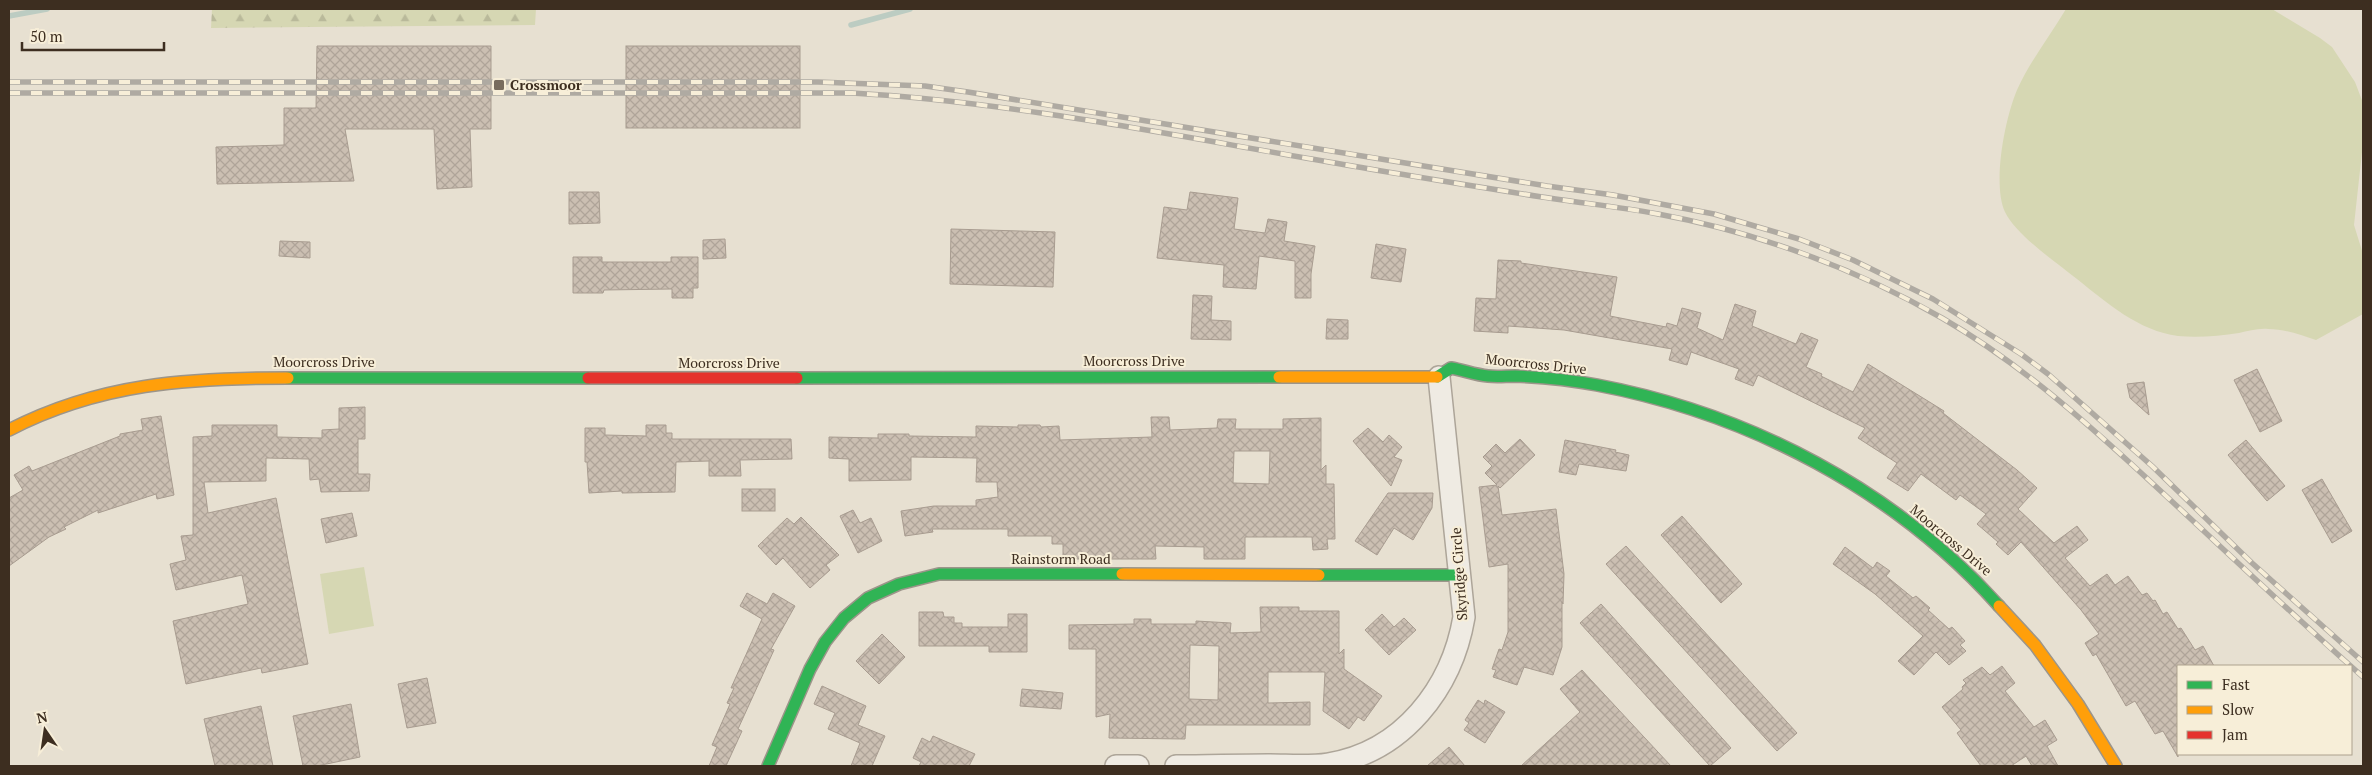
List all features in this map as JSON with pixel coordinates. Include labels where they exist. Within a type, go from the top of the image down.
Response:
[{"type":"street","name":"Moorcross Drive","points":[[9,430],[46,412],[99,393],[160,381],[227,378],[1439,377],[1451,368],[1489,376],[1585,383],[1676,404],[1737,424],[1792,448],[1837,474],[1924,533],[1980,584],[2018,625],[2070,690],[2116,766]]},
{"type":"street","name":"Skyridge Circle","points":[[1176,766],[1329,764],[1378,746],[1405,727],[1425,709],[1441,685],[1452,663],[1460,639],[1464,618],[1439,377]]},
{"type":"street","name":"Rainstorm Road","points":[[768,766],[818,653],[835,626],[870,596],[912,578],[939,574],[1459,575]]},
{"type":"street","points":[[1116,766],[1138,766]]},
{"type":"green space","points":[[212,9],[536,9],[535,25],[211,28]]},
{"type":"green space","points":[[2066,9],[2272,9],[2332,47],[2355,82],[2363,103],[2363,143],[2354,225],[2363,254],[2363,314],[2316,340],[2274,329],[2201,337],[2164,333],[2124,315],[2038,248],[2018,230],[2010,221],[2001,200],[2000,168],[2008,117],[2022,79]]},
{"type":"green space","points":[[364,567],[374,626],[329,634],[320,574]]},
{"type":"building","points":[[317,46],[491,46],[491,129],[470,129],[472,187],[437,189],[434,129],[345,129],[354,181],[217,184],[216,147],[284,145],[284,108],[316,108]]},
{"type":"building","points":[[626,46],[800,46],[800,128],[626,128]]},
{"type":"building","points":[[569,192],[599,192],[600,223],[569,224]]},
{"type":"building","points":[[1190,192],[1238,198],[1234,229],[1265,233],[1268,219],[1287,222],[1284,241],[1315,246],[1311,274],[1311,298],[1295,298],[1295,261],[1259,256],[1256,289],[1223,287],[1224,265],[1157,258],[1164,207],[1187,210]]},
{"type":"building","points":[[951,229],[1055,232],[1053,287],[950,284]]},
{"type":"building","points":[[725,239],[726,258],[703,259],[703,240]]},
{"type":"building","points":[[280,241],[310,242],[310,258],[279,256]]},
{"type":"building","points":[[1376,244],[1406,249],[1401,282],[1371,278]]},
{"type":"building","points":[[573,257],[602,257],[602,262],[671,262],[671,257],[698,257],[698,288],[693,288],[693,298],[672,298],[672,289],[604,290],[603,293],[573,293]]},
{"type":"building","points":[[1498,260],[1521,261],[1521,263],[1617,277],[1610,316],[1666,327],[1667,323],[1677,326],[1682,308],[1701,313],[1697,328],[1723,340],[1735,304],[1756,311],[1752,326],[1796,344],[1801,333],[1818,340],[1806,367],[1822,374],[1821,376],[1853,392],[1868,364],[1944,411],[1943,413],[2017,470],[2037,488],[2018,509],[2054,543],[2077,526],[2088,540],[2065,558],[2090,586],[2107,574],[2115,585],[2128,576],[2142,595],[2147,593],[2153,601],[2155,600],[2163,614],[2167,612],[2178,629],[2181,628],[2195,650],[2203,646],[2213,665],[2177,665],[2178,757],[2163,731],[2155,734],[2135,701],[2126,706],[2096,654],[2093,656],[2085,643],[2099,634],[2081,610],[2021,542],[2008,555],[1996,544],[1998,542],[1977,524],[1986,514],[1960,495],[1956,500],[1921,474],[1908,491],[1887,478],[1897,463],[1858,438],[1865,428],[1758,375],[1753,386],[1735,379],[1739,369],[1691,352],[1687,365],[1669,360],[1672,349],[1564,330],[1508,326],[1508,333],[1474,331],[1476,298],[1496,299]]},
{"type":"building","points":[[1193,295],[1212,296],[1211,320],[1231,321],[1231,340],[1191,339]]},
{"type":"building","points":[[1327,319],[1348,320],[1348,339],[1326,339]]},
{"type":"building","points":[[2257,369],[2282,421],[2260,432],[2234,380]]},
{"type":"building","points":[[2144,382],[2149,415],[2130,398],[2127,384]]},
{"type":"building","points":[[365,407],[365,439],[358,439],[358,474],[370,474],[369,491],[321,492],[319,479],[310,480],[309,459],[266,458],[266,481],[204,482],[208,513],[276,498],[308,664],[262,673],[261,668],[186,684],[173,621],[248,604],[242,575],[176,590],[170,564],[186,560],[181,536],[193,535],[193,437],[212,436],[212,425],[277,425],[277,437],[322,438],[322,430],[339,429],[339,408]]},
{"type":"building","points":[[161,416],[174,495],[157,499],[156,494],[98,513],[98,510],[64,527],[66,529],[49,537],[9,566],[9,498],[23,490],[14,475],[29,466],[32,471],[120,436],[120,434],[143,430],[141,419]]},
{"type":"building","points":[[1151,417],[1169,417],[1170,430],[1217,428],[1218,419],[1236,419],[1235,429],[1283,429],[1283,419],[1321,418],[1321,470],[1326,465],[1326,484],[1334,484],[1335,539],[1327,539],[1328,549],[1313,550],[1312,537],[1245,537],[1245,559],[1204,559],[1204,547],[1155,546],[1156,559],[1063,559],[1063,544],[1052,544],[1052,536],[1008,536],[1008,529],[932,529],[933,532],[905,536],[901,511],[934,506],[976,506],[976,500],[998,497],[997,482],[976,482],[977,458],[911,457],[911,480],[849,481],[849,459],[829,458],[829,437],[878,438],[878,434],[909,434],[909,436],[976,437],[976,426],[1059,426],[1060,440],[1152,437]],"holes":[[[1234,451],[1270,451],[1269,484],[1233,483]]]},
{"type":"building","points":[[646,425],[666,425],[666,433],[672,433],[672,439],[791,439],[792,459],[740,460],[741,476],[709,476],[709,461],[676,462],[675,492],[622,493],[622,491],[589,493],[587,462],[585,462],[585,428],[605,428],[605,435],[646,436]]},
{"type":"building","points":[[1368,428],[1383,442],[1389,435],[1402,447],[1394,457],[1402,460],[1391,486],[1353,441]]},
{"type":"building","points":[[1520,439],[1535,455],[1500,488],[1498,486],[1502,515],[1556,509],[1564,574],[1562,647],[1553,675],[1524,667],[1517,685],[1493,677],[1496,670],[1492,669],[1499,649],[1502,650],[1508,632],[1508,564],[1489,567],[1479,487],[1497,485],[1485,473],[1492,466],[1483,457],[1496,444],[1505,453]]},
{"type":"building","points":[[1565,440],[1616,450],[1615,452],[1629,455],[1626,471],[1579,464],[1576,475],[1559,472]]},
{"type":"building","points":[[2246,440],[2285,486],[2267,501],[2228,455]]},
{"type":"building","points":[[2322,479],[2352,531],[2332,543],[2302,490]]},
{"type":"building","points":[[742,489],[775,489],[775,511],[742,511]]},
{"type":"building","points":[[1388,493],[1433,493],[1432,508],[1413,540],[1394,528],[1377,555],[1355,541]]},
{"type":"building","points":[[853,510],[860,523],[871,518],[882,541],[858,553],[840,516]]},
{"type":"building","points":[[352,513],[357,536],[326,543],[321,519]]},
{"type":"building","points":[[1682,516],[1742,584],[1721,603],[1661,535]]},
{"type":"building","points":[[801,517],[839,555],[826,565],[830,570],[810,588],[783,558],[776,565],[758,546],[787,518],[794,524]]},
{"type":"building","points":[[1626,546],[1797,733],[1777,751],[1606,564]]},
{"type":"building","points":[[1845,547],[1873,568],[1877,562],[1890,571],[1886,576],[1913,598],[1916,596],[1949,629],[1952,627],[1965,641],[1960,645],[1966,651],[1949,665],[1936,652],[1914,675],[1898,661],[1923,636],[1875,594],[1833,564]]},
{"type":"building","points":[[747,593],[767,604],[773,593],[795,606],[771,649],[774,650],[738,729],[742,731],[726,766],[709,766],[717,747],[712,745],[730,704],[727,703],[734,688],[731,688],[762,619],[740,606]]},
{"type":"building","points":[[1601,604],[1731,748],[1710,766],[1580,623]]},
{"type":"building","points":[[1260,607],[1299,607],[1299,611],[1339,611],[1339,654],[1344,649],[1344,669],[1382,696],[1364,721],[1358,717],[1349,729],[1323,711],[1325,672],[1268,672],[1268,703],[1310,702],[1310,725],[1186,725],[1185,739],[1109,738],[1110,714],[1096,717],[1096,649],[1069,649],[1069,625],[1134,624],[1134,619],[1151,619],[1151,624],[1196,624],[1196,621],[1231,623],[1230,633],[1261,632]],"holes":[[[1190,645],[1219,646],[1218,700],[1189,699]]]},
{"type":"building","points":[[919,612],[943,612],[944,617],[954,617],[954,623],[962,623],[962,627],[1008,627],[1008,614],[1027,614],[1027,652],[989,652],[989,646],[919,646]]},
{"type":"building","points":[[1382,614],[1394,627],[1404,618],[1416,630],[1389,655],[1365,630]]},
{"type":"building","points":[[882,634],[905,657],[879,684],[856,661]]},
{"type":"building","points":[[2002,666],[2015,683],[2005,691],[2034,727],[2045,720],[2057,740],[2047,746],[2058,766],[2032,766],[2026,756],[2011,766],[1981,766],[1957,733],[1961,730],[1942,707],[1963,689],[1962,687],[1966,683],[1963,680],[1982,667],[1990,675]]},
{"type":"building","points":[[1582,670],[1671,766],[1521,766],[1580,712],[1560,689]]},
{"type":"building","points":[[427,678],[436,723],[407,728],[398,684]]},
{"type":"building","points":[[822,686],[866,706],[858,725],[885,736],[872,766],[851,766],[860,743],[828,729],[835,713],[814,704]]},
{"type":"building","points":[[1022,689],[1063,693],[1061,709],[1020,706]]},
{"type":"building","points":[[1478,700],[1484,704],[1485,700],[1505,712],[1485,743],[1464,730],[1469,723],[1465,720]]},
{"type":"building","points":[[351,704],[360,757],[317,766],[303,766],[293,716]]},
{"type":"building","points":[[261,706],[273,766],[215,766],[204,719]]},
{"type":"building","points":[[933,736],[975,754],[969,766],[919,766],[921,762],[913,758],[922,738],[930,742]]},
{"type":"building","points":[[1449,747],[1465,766],[1427,766]]},
{"type":"waterway","points":[[9,16],[47,9]]},
{"type":"waterway","points":[[851,25],[910,9]]},
{"type":"railway","points":[[9,82],[818,82],[925,86],[1613,195],[1714,214],[1799,239],[1853,260],[1933,299],[2021,354],[2048,374],[2152,466],[2252,563],[2363,662]]},
{"type":"railway","points":[[9,93],[852,93],[913,97],[1094,121],[1387,172],[1644,212],[1695,222],[1768,242],[1840,268],[1909,300],[1973,337],[2031,378],[2086,423],[2350,665]]},
{"type":"railway","points":[[2352,667],[2363,677]]},
{"type":"traffic: fast","points":[[1437,377],[1451,368],[1479,375],[1546,378],[1597,385],[1654,398],[1710,415],[1764,437],[1816,463],[1866,493],[1914,527],[1958,564],[1999,606]]},
{"type":"traffic: fast","points":[[797,378],[1279,377]]},
{"type":"traffic: fast","points":[[288,378],[588,378]]},
{"type":"traffic: fast","points":[[768,766],[810,669],[825,642],[844,618],[868,598],[899,584],[939,574],[1122,574]]},
{"type":"traffic: fast","points":[[1319,575],[1459,575]]},
{"type":"traffic: slow","points":[[1279,377],[1437,377]]},
{"type":"traffic: slow","points":[[9,430],[43,414],[77,402],[145,386],[215,380],[288,378]]},
{"type":"traffic: slow","points":[[1122,574],[1319,575]]},
{"type":"traffic: slow","points":[[1999,606],[2035,645],[2078,704],[2116,766]]},
{"type":"traffic: jam","points":[[588,378],[797,378]]},
{"type":"place","name":"Crossmoor","points":[[499,85]]}]
